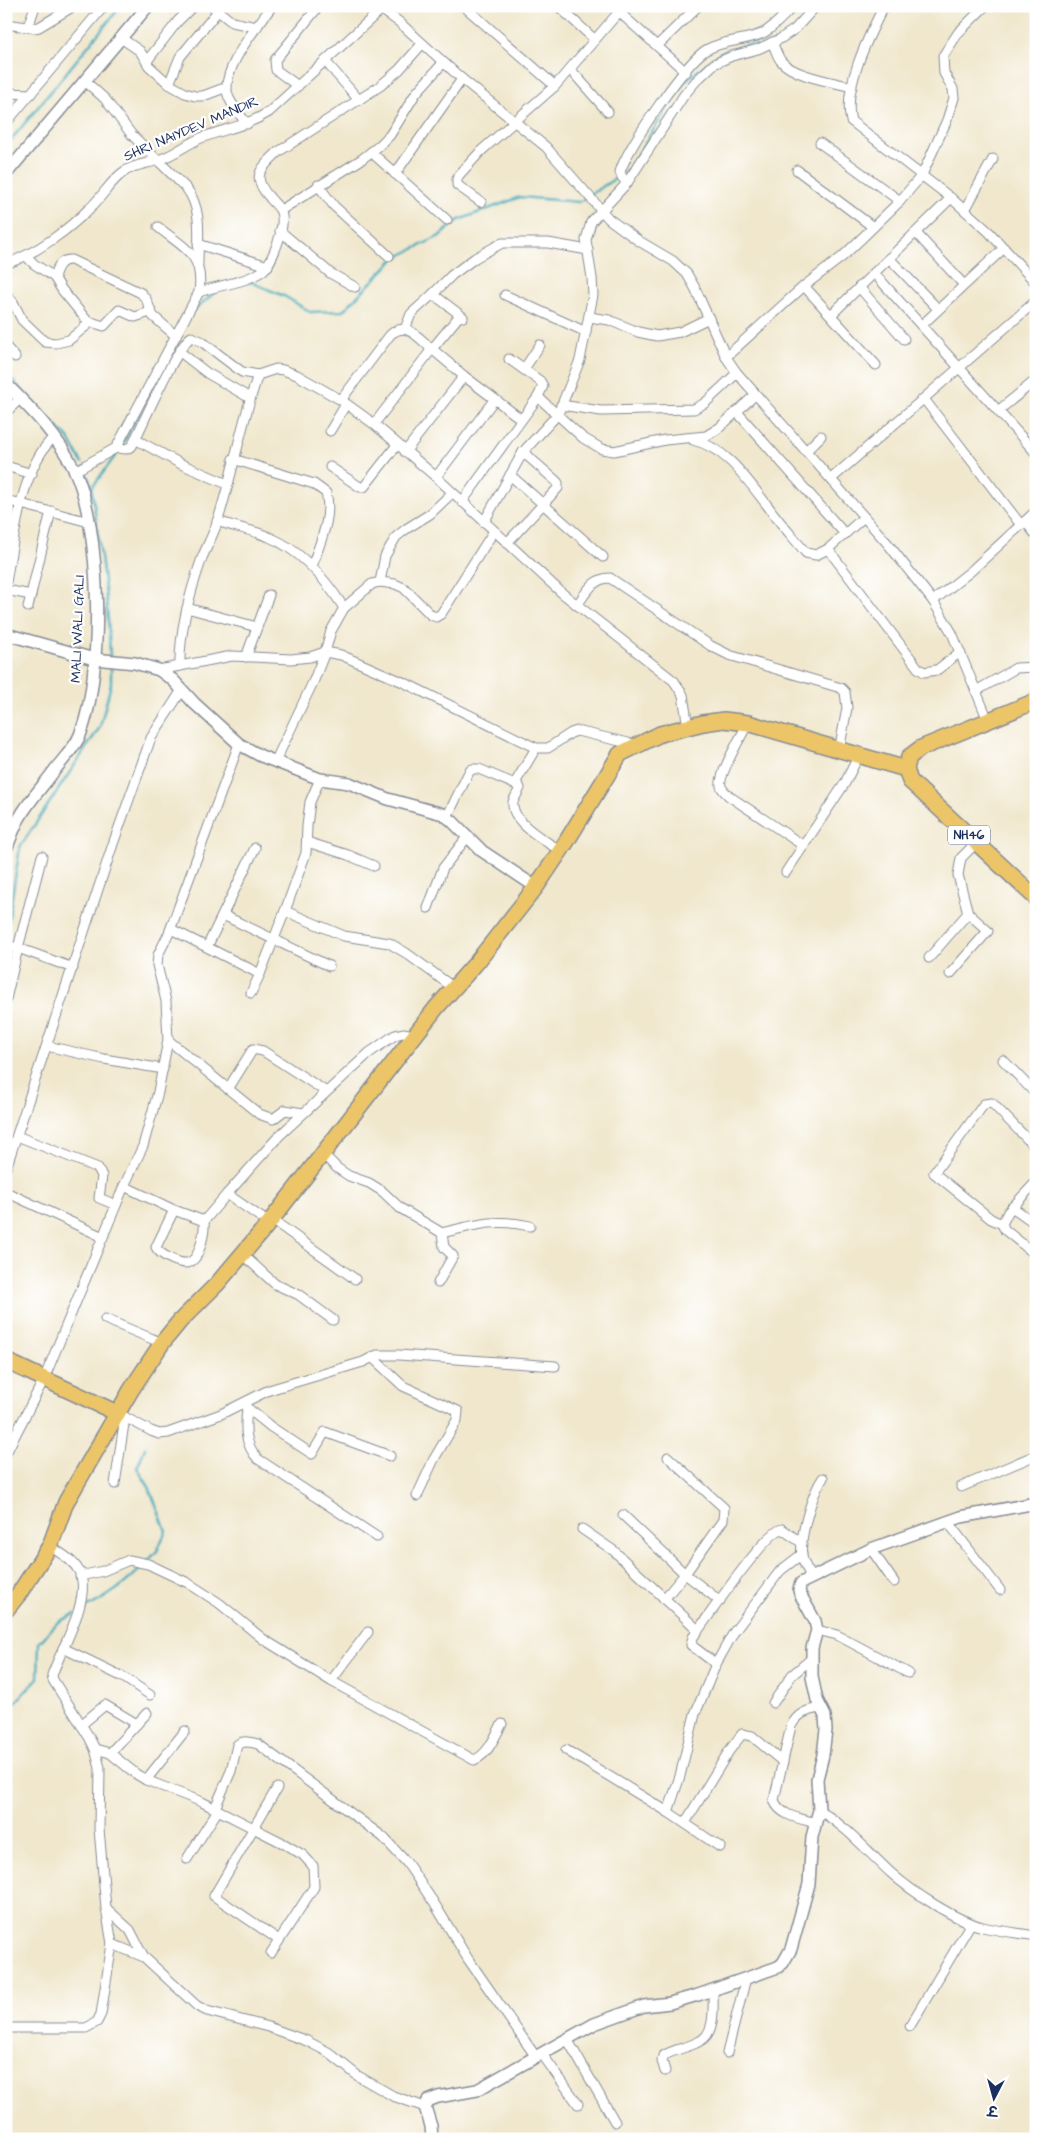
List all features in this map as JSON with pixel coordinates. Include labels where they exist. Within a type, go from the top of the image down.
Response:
[{"type":"main road","points":[[6,1610],[50,1546],[66,1502],[121,1415],[162,1343],[180,1321],[217,1284],[270,1221],[414,1036],[536,887],[561,851],[620,754],[660,734],[724,720],[748,723],[906,769],[909,757],[921,748],[1036,701]]},
{"type":"main road","name":"NH46","points":[[906,769],[910,781],[1036,898]]},
{"type":"main road","points":[[6,1362],[121,1415]]},
{"type":"street","points":[[28,27],[35,6]]},
{"type":"street","points":[[7,27],[39,27],[74,6]]},
{"type":"street","points":[[6,174],[148,6]]},
{"type":"street","points":[[147,61],[178,21],[193,6]]},
{"type":"street","points":[[247,124],[228,97],[228,75],[272,6]]},
{"type":"street","points":[[298,86],[276,70],[275,60],[319,6]]},
{"type":"street","points":[[464,6],[555,86]]},
{"type":"street","points":[[558,6],[594,39]]},
{"type":"street","points":[[657,46],[698,6]]},
{"type":"street","points":[[623,178],[639,137],[670,89],[705,50],[719,44],[764,33],[794,6]]},
{"type":"street","points":[[484,522],[523,452],[560,409],[580,360],[593,295],[587,232],[591,222],[684,94],[702,75],[714,64],[772,42],[795,29],[816,6]]},
{"type":"street","points":[[884,6],[868,37],[848,98],[848,111],[851,120],[965,210],[1036,283]]},
{"type":"street","points":[[726,357],[804,286],[842,257],[900,201],[922,175],[947,120],[954,98],[953,89],[944,73],[942,56],[958,33],[985,6]]},
{"type":"street","points":[[6,124],[101,7]]},
{"type":"street","points":[[381,8],[443,63],[546,147],[600,211],[639,241],[673,261],[687,274],[726,357],[737,373],[831,478],[933,601],[960,652],[988,720]]},
{"type":"street","name":"SHRI NAIYDEV MANDIR","points":[[6,264],[26,256],[75,222],[92,206],[116,178],[132,167],[158,160],[199,139],[247,124],[268,112],[326,62],[381,8]]},
{"type":"street","points":[[169,84],[180,57],[215,9],[232,22],[257,27]]},
{"type":"street","points":[[481,202],[456,185],[457,179],[481,151],[555,86],[622,9],[657,46],[686,72]]},
{"type":"street","points":[[121,38],[140,51],[154,71],[169,84],[195,96],[210,95],[227,87]]},
{"type":"street","points":[[772,42],[779,60],[787,67],[852,87]]},
{"type":"street","points":[[199,292],[250,277],[268,266],[280,231],[282,216],[280,210],[261,189],[258,177],[262,169],[278,152],[380,86],[399,70],[422,44]]},
{"type":"street","points":[[326,62],[359,100]]},
{"type":"street","points":[[280,210],[371,152],[390,135],[416,93],[443,63]]},
{"type":"street","points":[[570,69],[608,112]]},
{"type":"street","points":[[395,174],[462,79]]},
{"type":"street","points":[[85,81],[105,99],[132,135],[193,198],[198,213],[199,292],[161,362],[120,448]]},
{"type":"street","points":[[6,93],[31,94]]},
{"type":"street","points":[[820,143],[900,201]]},
{"type":"street","points":[[371,152],[447,220]]},
{"type":"street","points":[[965,210],[993,159]]},
{"type":"street","points":[[797,170],[873,227]]},
{"type":"street","points":[[318,185],[334,206],[389,256]]},
{"type":"street","points":[[831,315],[951,198]]},
{"type":"street","points":[[158,228],[190,253],[198,264]]},
{"type":"street","points":[[280,231],[330,273],[355,286]]},
{"type":"street","points":[[916,232],[964,285]]},
{"type":"street","points":[[405,329],[411,314],[452,275],[502,243],[548,243],[588,250]]},
{"type":"street","points":[[198,244],[268,266]]},
{"type":"street","points":[[922,325],[1004,248]]},
{"type":"street","points":[[26,256],[34,264],[54,277],[88,323]]},
{"type":"street","points":[[889,258],[938,310]]},
{"type":"street","points":[[54,277],[60,265],[67,260],[71,260],[140,293],[146,299],[150,312],[176,336]]},
{"type":"street","points":[[874,273],[1036,453]]},
{"type":"street","points":[[804,286],[876,365]]},
{"type":"street","points":[[859,288],[904,338]]},
{"type":"street","points":[[6,294],[13,302],[22,320],[45,342],[56,343],[69,340],[88,323],[96,322],[104,326],[118,310],[135,317],[150,312]]},
{"type":"street","points":[[374,424],[432,349],[462,316],[433,294]]},
{"type":"street","points":[[505,295],[586,332]]},
{"type":"street","points":[[831,478],[1036,301]]},
{"type":"street","points":[[589,317],[609,320],[638,332],[657,336],[680,332],[709,318]]},
{"type":"street","points":[[330,431],[344,402],[396,329],[405,329],[494,400],[521,419]]},
{"type":"street","points":[[79,470],[120,448],[132,446],[172,366],[188,340],[194,337],[234,368],[250,375],[258,375],[276,369],[297,375],[344,402],[374,424],[436,477],[577,605],[674,681],[682,695],[688,727]]},
{"type":"street","points":[[524,369],[540,346]]},
{"type":"street","points":[[6,347],[15,357]]},
{"type":"street","points":[[180,352],[207,373],[250,398]]},
{"type":"street","points":[[462,502],[538,397],[543,386],[540,381],[509,359]]},
{"type":"street","points":[[161,362],[172,366]]},
{"type":"street","points":[[560,409],[602,411],[694,409],[705,403],[737,373]]},
{"type":"street","points":[[180,666],[180,643],[187,608],[198,571],[217,522],[250,398],[258,375]]},
{"type":"street","points":[[405,452],[464,376]]},
{"type":"street","points":[[999,410],[1036,380]]},
{"type":"street","name":"MALI WALI GALI","points":[[6,384],[21,398],[54,436],[79,470],[97,580],[94,659],[87,713],[79,737],[20,817],[6,849]]},
{"type":"street","points":[[538,397],[560,409],[583,438],[602,449],[614,451],[665,440],[706,436],[719,428],[755,395]]},
{"type":"street","points":[[6,412],[21,398]]},
{"type":"street","points":[[924,399],[1023,523],[1036,534]]},
{"type":"street","points":[[436,477],[494,400]]},
{"type":"street","points":[[737,412],[845,534]]},
{"type":"street","points":[[6,582],[21,504],[38,455],[54,436]]},
{"type":"street","points":[[806,451],[821,436]]},
{"type":"street","points":[[135,439],[181,464],[227,484]]},
{"type":"street","points":[[689,439],[704,442],[739,470],[806,553],[816,555],[828,549],[864,517]]},
{"type":"street","points":[[330,468],[360,487],[364,487],[397,445]]},
{"type":"street","points":[[507,543],[558,488],[558,484],[523,452]]},
{"type":"street","points":[[233,459],[314,484],[326,493],[329,508],[326,524],[312,567]]},
{"type":"street","points":[[6,466],[32,474]]},
{"type":"street","points":[[510,475],[603,557]]},
{"type":"street","points":[[380,582],[385,556],[396,538],[430,514],[452,493]]},
{"type":"street","points":[[6,500],[89,522]]},
{"type":"street","points":[[28,607],[51,511]]},
{"type":"street","points":[[933,601],[971,571],[1036,512]]},
{"type":"street","points":[[217,522],[269,537],[282,544],[312,567],[328,584],[344,608]]},
{"type":"street","points":[[275,762],[326,652],[331,631],[344,608],[372,584],[380,582],[395,584],[404,588],[436,617],[445,609],[494,531]]},
{"type":"street","points":[[828,549],[918,668],[924,672],[937,670],[960,652]]},
{"type":"street","points":[[577,605],[593,583],[602,578],[610,578],[711,646],[729,655],[841,688],[845,692],[847,708],[839,750]]},
{"type":"street","points":[[6,590],[31,595]]},
{"type":"street","points":[[246,657],[269,595]]},
{"type":"street","points":[[187,608],[257,627]]},
{"type":"street","points":[[6,634],[94,659],[135,663],[159,670],[173,680],[239,744],[275,762],[320,779],[349,783],[388,799],[434,811],[447,817],[488,854],[536,887]]},
{"type":"street","points":[[159,670],[232,656],[291,659],[310,657],[326,652],[341,655],[405,683],[536,748],[548,748],[571,733],[578,731],[638,745]]},
{"type":"street","points":[[976,691],[1016,668],[1036,667]]},
{"type":"street","points":[[6,1168],[151,738],[182,690]]},
{"type":"street","points":[[748,723],[724,773],[721,784],[722,789],[729,796],[804,846]]},
{"type":"street","points":[[6,1453],[44,1379],[124,1186],[143,1146],[163,1069],[168,1040],[166,1001],[156,965],[158,954],[171,929],[239,744]]},
{"type":"street","points":[[515,783],[536,748]]},
{"type":"street","points":[[786,872],[846,783],[860,755]]},
{"type":"street","points":[[447,817],[472,769],[479,769],[515,783],[520,788],[513,801],[515,813],[530,830],[561,851]]},
{"type":"street","points":[[251,993],[274,940],[306,854],[310,802],[320,779]]},
{"type":"street","points":[[428,908],[443,868],[468,836]]},
{"type":"street","points":[[307,842],[348,855],[374,866]]},
{"type":"street","points":[[950,974],[988,931],[968,912],[958,875],[961,858],[977,842]]},
{"type":"street","points":[[207,948],[255,848]]},
{"type":"street","points":[[6,999],[42,856]]},
{"type":"street","points":[[285,911],[344,936],[389,944],[406,953],[454,988]]},
{"type":"street","points":[[929,958],[968,912]]},
{"type":"street","points":[[223,915],[329,966]]},
{"type":"street","points":[[171,929],[260,974]]},
{"type":"street","points":[[7,945],[72,968]]},
{"type":"street","points":[[174,1210],[156,1247],[158,1252],[164,1256],[190,1262],[194,1259],[204,1235],[204,1222],[279,1136],[325,1092],[390,1038],[403,1033],[414,1036]]},
{"type":"street","points":[[168,1040],[259,1114],[268,1118],[277,1117],[285,1110],[303,1113]]},
{"type":"street","points":[[47,1046],[163,1069]]},
{"type":"street","points":[[228,1089],[253,1049],[263,1051],[325,1092]]},
{"type":"street","points":[[1003,1060],[1036,1094]]},
{"type":"street","points":[[1036,1148],[988,1102],[984,1104],[934,1173],[990,1219],[1002,1224],[1005,1230],[1036,1255]]},
{"type":"street","points":[[17,1136],[98,1168],[102,1176],[100,1198],[116,1205]]},
{"type":"street","points":[[323,1154],[348,1176],[369,1183],[382,1191],[400,1208],[442,1233],[475,1225],[509,1221],[530,1226]]},
{"type":"street","points":[[1002,1224],[1012,1207],[1036,1182]]},
{"type":"street","points":[[124,1186],[204,1222]]},
{"type":"street","points":[[6,1192],[103,1238]]},
{"type":"street","points":[[227,1194],[355,1279]]},
{"type":"street","points":[[1012,1207],[1036,1224]]},
{"type":"street","points":[[438,1283],[453,1256],[444,1247],[442,1233]]},
{"type":"street","points":[[242,1254],[275,1284],[299,1295],[333,1320]]},
{"type":"street","points":[[105,1319],[162,1343]]},
{"type":"street","points":[[115,1484],[121,1415],[151,1431],[159,1434],[168,1433],[244,1406],[268,1390],[373,1358],[377,1355],[554,1366]]},
{"type":"street","points":[[373,1358],[403,1386],[458,1411],[457,1420],[434,1459],[417,1496]]},
{"type":"street","points":[[244,1406],[271,1427],[312,1454],[326,1432],[390,1456]]},
{"type":"street","points":[[244,1406],[245,1428],[250,1451],[258,1459],[377,1537]]},
{"type":"street","points":[[961,1487],[1036,1456]]},
{"type":"street","points":[[664,1599],[685,1574],[723,1520],[724,1508],[668,1457]]},
{"type":"street","points":[[812,1577],[802,1554],[802,1543],[814,1496],[823,1478]]},
{"type":"street","points":[[432,2139],[431,2126],[425,2107],[428,2102],[438,2097],[477,2090],[594,2024],[644,2006],[670,2003],[713,1990],[778,1967],[783,1963],[791,1948],[809,1884],[812,1837],[819,1810],[817,1779],[823,1755],[826,1730],[825,1716],[817,1700],[810,1660],[817,1630],[815,1621],[799,1590],[801,1583],[871,1549],[961,1516],[1036,1503]]},
{"type":"street","points":[[623,1515],[685,1574],[720,1601]]},
{"type":"street","points":[[947,1521],[1000,1590]]},
{"type":"street","points":[[582,1529],[614,1551],[698,1630]]},
{"type":"street","points":[[716,1664],[691,1645],[693,1637],[774,1532],[782,1529],[802,1543]]},
{"type":"street","points":[[6,2028],[86,2028],[97,2022],[101,2014],[112,1944],[106,1908],[100,1829],[100,1768],[95,1749],[53,1680],[54,1668],[78,1612],[81,1595],[80,1576],[70,1560],[50,1546]]},
{"type":"street","points":[[871,1549],[894,1582]]},
{"type":"street","points":[[668,1812],[680,1776],[695,1714],[716,1664],[734,1632],[780,1571],[802,1554]]},
{"type":"street","points":[[80,1576],[103,1571],[129,1560],[145,1563],[188,1582],[219,1603],[263,1639],[332,1681],[474,1760],[481,1757],[502,1724]]},
{"type":"street","points":[[817,1630],[829,1631],[908,1673]]},
{"type":"street","points":[[332,1681],[368,1632]]},
{"type":"street","points":[[63,1648],[123,1677],[150,1695]]},
{"type":"street","points":[[773,1703],[792,1676],[810,1660]]},
{"type":"street","points":[[82,1725],[105,1705],[137,1724]]},
{"type":"street","points":[[816,1823],[782,1812],[776,1806],[774,1800],[792,1726],[796,1718],[807,1710],[821,1708]]},
{"type":"street","points":[[110,1753],[147,1714]]},
{"type":"street","points":[[146,1780],[185,1730]]},
{"type":"street","points":[[685,1823],[729,1751],[742,1734],[752,1736],[783,1762]]},
{"type":"street","points":[[187,1859],[217,1809],[232,1771],[237,1745],[240,1742],[258,1744],[383,1837],[407,1864],[434,1903],[468,1959],[578,2104]]},
{"type":"street","points":[[95,1749],[110,1753],[146,1780],[217,1809],[254,1827],[303,1855],[313,1866],[314,1887],[271,1953]]},
{"type":"street","points":[[566,1750],[668,1812],[720,1847]]},
{"type":"street","points":[[277,1788],[214,1896],[279,1940]]},
{"type":"street","points":[[819,1810],[850,1832],[893,1875],[925,1898],[982,1927],[1036,1936]]},
{"type":"street","points":[[106,1908],[130,1930],[144,1957],[197,2006],[207,2011],[268,2027],[307,2041],[328,2052],[365,2080],[394,2096],[425,2107]]},
{"type":"street","points":[[910,2026],[971,1923]]},
{"type":"street","points":[[112,1944],[144,1957]]},
{"type":"street","points":[[727,2053],[746,1978]]},
{"type":"street","points":[[665,2071],[662,2060],[663,2056],[701,2041],[711,2028],[713,1990]]},
{"type":"street","points":[[567,2039],[615,2122]]},
{"type":"waterway","points":[[6,146],[121,6]]},
{"type":"waterway","points":[[624,173],[628,170],[684,82],[721,52],[767,39],[803,6]]},
{"type":"waterway","points":[[247,283],[251,282],[286,297],[310,312],[343,311],[395,258],[438,237],[459,220],[520,197],[579,202],[619,176]]},
{"type":"waterway","points":[[194,310],[218,290]]},
{"type":"waterway","points":[[6,373],[69,439],[82,463]]},
{"type":"waterway","points":[[122,445],[144,404]]},
{"type":"waterway","points":[[91,489],[118,452]]},
{"type":"waterway","points":[[84,468],[92,490],[105,593],[110,658]]},
{"type":"waterway","points":[[6,934],[20,847],[100,727],[111,684],[111,663]]},
{"type":"waterway","points":[[145,1448],[137,1468],[149,1487],[166,1531],[157,1551],[148,1561]]},
{"type":"waterway","points":[[80,1611],[115,1591],[144,1565]]},
{"type":"waterway","points":[[6,1709],[12,1706],[38,1678],[39,1643],[58,1622],[75,1614]]}]
